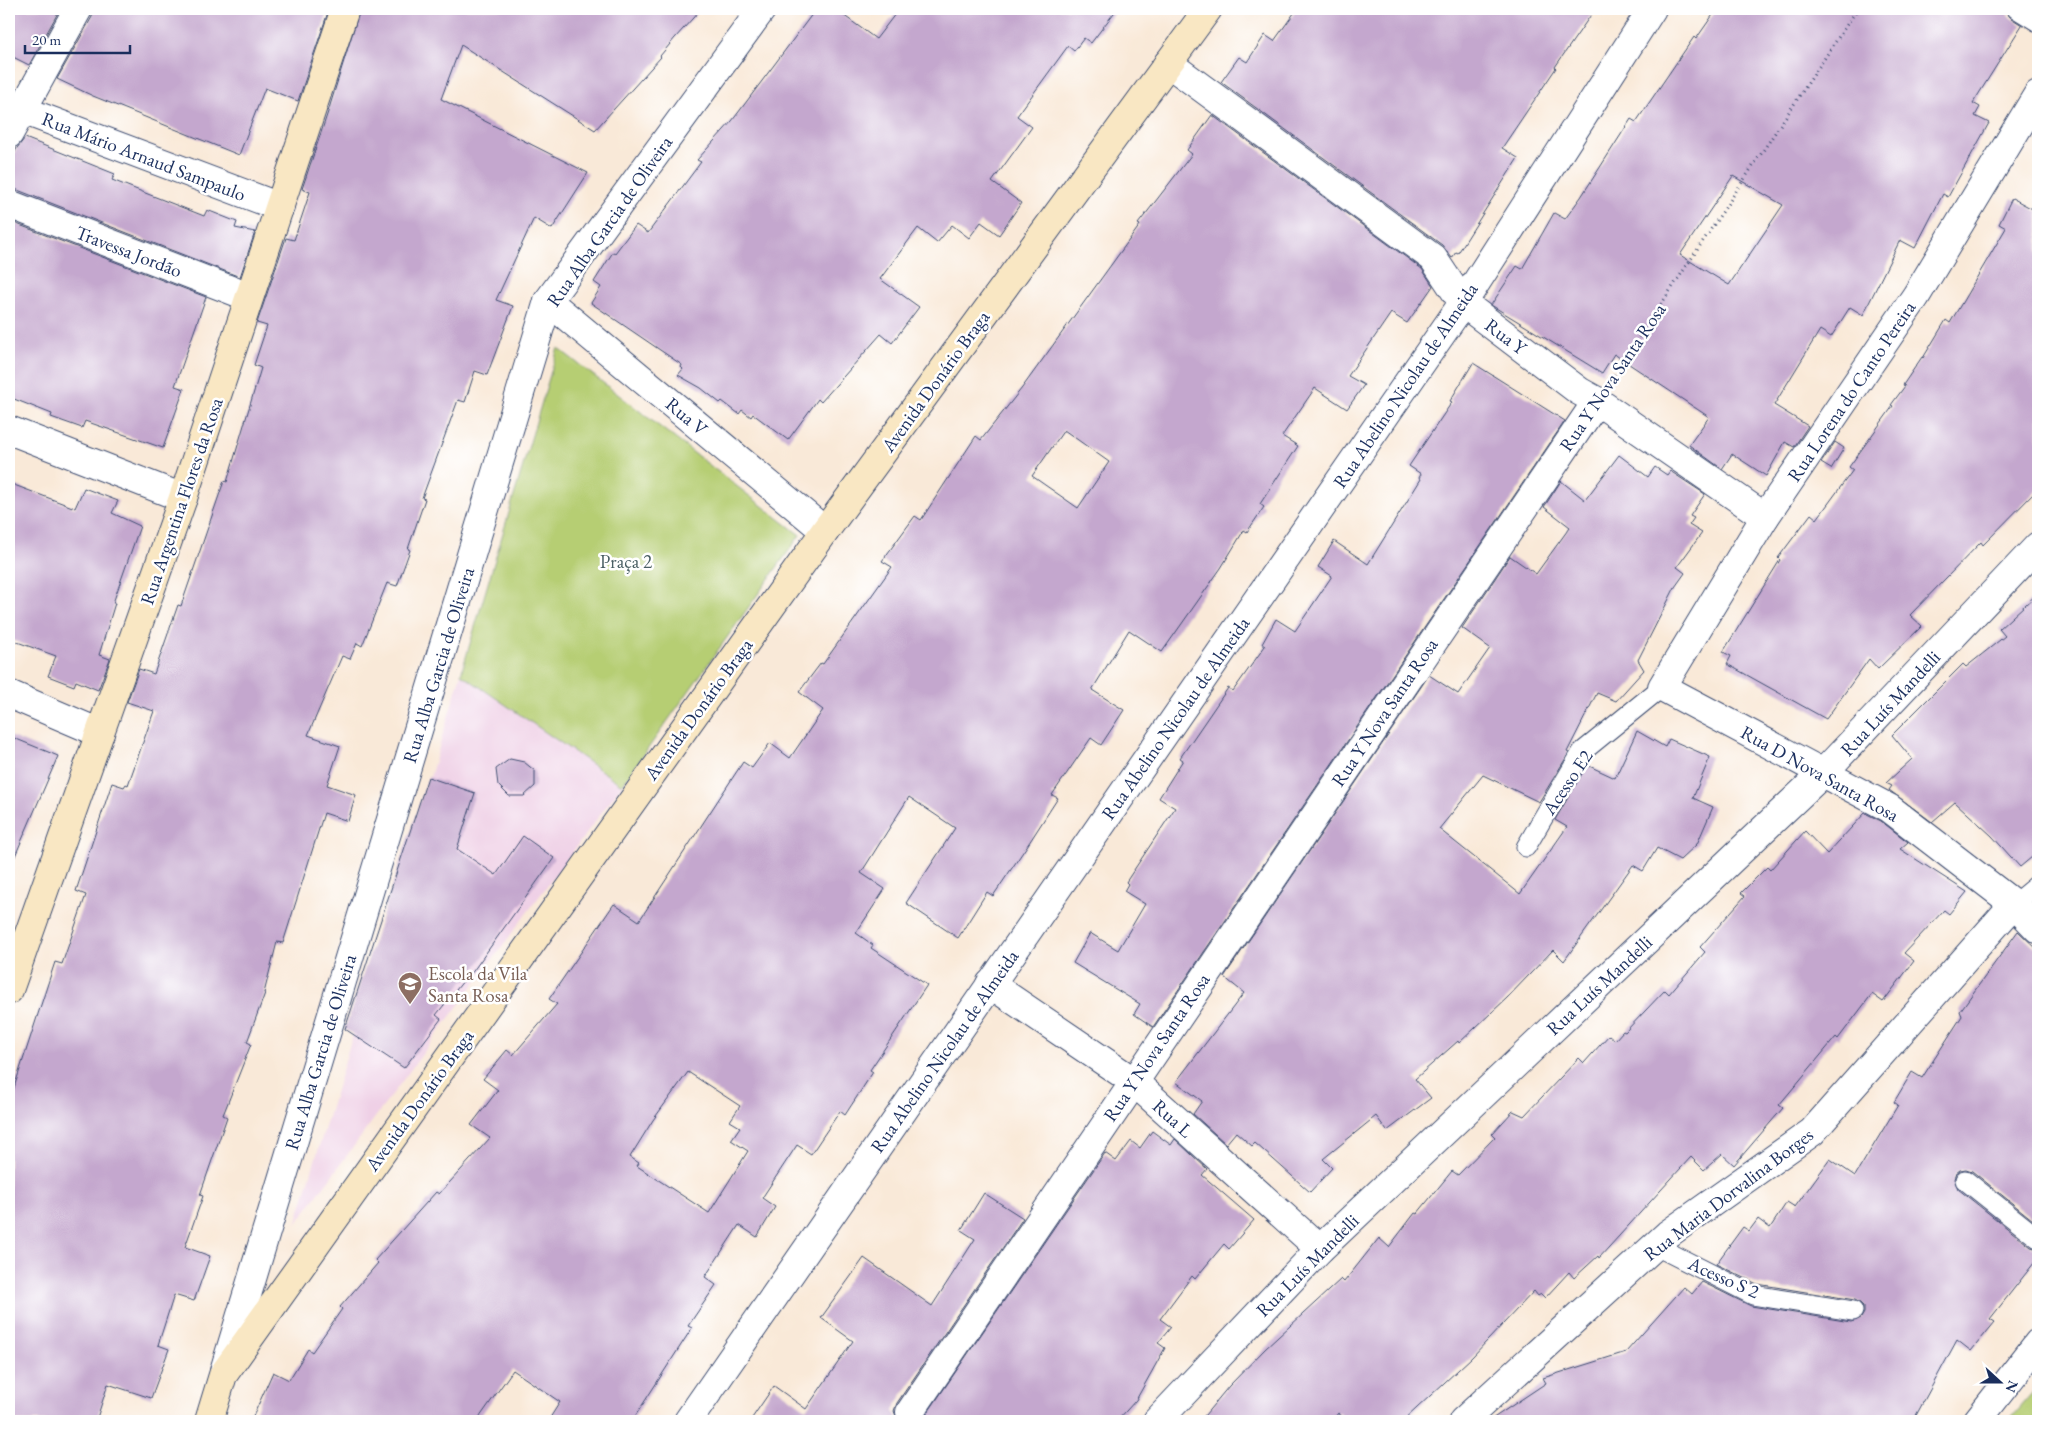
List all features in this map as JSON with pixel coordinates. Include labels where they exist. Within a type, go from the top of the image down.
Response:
[{"type":"street","points":[[9,134],[15,108],[78,9]]},
{"type":"street","name":"Rua Argentina Flores da Rosa","points":[[9,990],[16,946],[100,733],[183,498],[345,9]]},
{"type":"street","name":"Rua Alba Garcia de Oliveira","points":[[223,1375],[548,301],[762,9]]},
{"type":"street","name":"Avenida Donário Braga","points":[[209,1421],[223,1375],[825,531],[1208,9]]},
{"type":"street","name":"Rua Abelino Nicolau de Almeida","points":[[688,1421],[1463,303],[1652,9]]},
{"type":"street","name":"Rua Y","points":[[1168,63],[1433,258],[1463,303],[1579,391],[1597,400],[1765,517]]},
{"type":"street","name":"Rua Lorena do Canto Pereira","points":[[1662,687],[1765,517],[1916,296],[2038,94]]},
{"type":"street","name":"Rua Mário Arnaud Sampaulo","points":[[15,108],[280,207]]},
{"type":"street","name":"Travessa Jordão","points":[[9,204],[249,297]]},
{"type":"street","name":"Rua V","points":[[548,301],[825,531]]},
{"type":"street","name":"Rua Y Nova Santa Rosa","points":[[910,1412],[1597,400]]},
{"type":"street","points":[[9,430],[183,498]]},
{"type":"street","name":"Rua Luís Mandelli","points":[[1158,1421],[1320,1249],[1823,774],[2038,546]]},
{"type":"street","name":"Rua D Nova Santa Rosa","points":[[1662,687],[1889,808],[2014,904],[2038,929]]},
{"type":"street","points":[[9,694],[100,733]]},
{"type":"street","name":"Rua Maria Dorvalina Borges","points":[[1463,1421],[1668,1234],[1812,1132],[2014,904]]},
{"type":"street","name":"Rua L","points":[[990,984],[1133,1081],[1320,1249]]},
{"type":"street","points":[[1977,1421],[2038,1343]]},
{"type":"lane","points":[[2017,9],[2038,22]]},
{"type":"lane","name":"Acesso E2","points":[[1526,846],[1582,752],[1662,687]]},
{"type":"lane","points":[[2014,904],[2038,884]]},
{"type":"lane","points":[[1965,1180],[2038,1238]]},
{"type":"lane","name":"Acesso S 2","points":[[1656,1246],[1753,1295],[1853,1311]]},
{"type":"path","name":"Rua Y Nova Santa Rosa","points":[[1597,400],[1856,11]]},
{"type":"shaded area","name":"Escola da Vila Santa Rosa","points":[[461,674],[622,785],[296,1224]]},
{"type":"green space","name":"Praça 2","points":[[558,348],[800,535],[622,785],[461,674]]},
{"type":"green space","points":[[2038,1386],[2038,1421],[2008,1421]]},
{"type":"building","points":[[9,9],[60,9],[29,65],[9,55]]},
{"type":"building","points":[[94,9],[329,9],[298,101],[265,88],[239,155],[93,96],[57,79],[92,17]]},
{"type":"building","points":[[360,9],[701,9],[661,57],[595,130],[461,45],[441,99],[588,173],[552,229],[534,218],[496,300],[513,306],[487,375],[475,371],[465,402],[458,400],[422,498],[425,499],[397,586],[387,583],[362,646],[357,643],[350,659],[342,656],[308,735],[340,746],[327,785],[356,795],[348,821],[324,813],[283,943],[277,942],[265,993],[247,1042],[251,1044],[223,1115],[227,1117],[200,1195],[203,1196],[185,1247],[210,1256],[194,1301],[174,1295],[158,1345],[169,1349],[151,1398],[108,1384],[96,1421],[9,1421],[9,1103],[55,962],[62,964],[86,895],[76,891],[112,783],[124,787],[126,784],[128,785],[154,711],[127,702],[139,669],[154,674],[178,605],[181,606],[224,481],[227,482],[261,368],[254,365],[267,326],[257,323],[286,238],[294,240],[310,192],[302,189]]},
{"type":"building","points":[[816,9],[835,9],[876,39],[899,9],[1117,9],[1091,43],[1084,38],[1074,51],[1068,46],[1017,116],[1032,127],[992,182],[1021,203],[999,235],[981,222],[969,238],[952,225],[937,243],[918,228],[880,279],[919,307],[892,343],[881,334],[821,402],[818,399],[788,440],[753,414],[751,417],[742,410],[739,414],[722,401],[720,403],[701,388],[678,375],[683,369],[682,365],[591,303],[601,287],[594,282],[613,252],[615,253],[636,225],[648,233],[701,162],[697,160],[732,121]]},
{"type":"building","points":[[1297,9],[1595,9],[1502,148],[1518,158],[1458,253],[1456,252],[1452,258],[1442,245],[1221,82],[1239,57],[1247,62],[1265,35],[1274,41]]},
{"type":"building","points":[[1717,9],[2003,9],[2011,18],[2022,25],[1973,103],[1980,107],[1975,116],[1989,123],[1948,197],[1943,194],[1915,248],[1900,240],[1863,315],[1850,307],[1831,337],[1820,330],[1774,405],[1808,426],[1794,447],[1785,442],[1766,476],[1732,454],[1722,469],[1689,445],[1709,417],[1614,354],[1602,373],[1491,305],[1517,266],[1522,269],[1554,213],[1565,219],[1631,119],[1636,122],[1694,37],[1696,39]],"holes":[[[1733,176],[1783,205],[1729,285],[1680,255]]]},
{"type":"building","points":[[1212,115],[1422,269],[1433,286],[1407,323],[1391,313],[1348,376],[1364,385],[1347,409],[1315,388],[1282,436],[1298,446],[1260,504],[1264,507],[1247,532],[1244,530],[1221,568],[1162,652],[1129,630],[1092,690],[1124,710],[1101,745],[1091,738],[1052,795],[1058,798],[1027,846],[993,896],[987,892],[958,938],[906,903],[955,828],[909,797],[861,873],[885,889],[856,933],[873,945],[871,948],[927,985],[870,1070],[873,1072],[845,1115],[840,1111],[811,1154],[797,1145],[762,1198],[775,1207],[757,1237],[739,1225],[705,1277],[716,1285],[688,1326],[692,1328],[632,1421],[548,1421],[560,1402],[513,1370],[477,1421],[251,1421],[273,1372],[289,1380],[308,1349],[312,1352],[342,1309],[340,1307],[378,1263],[375,1260],[436,1192],[439,1194],[490,1138],[471,1125],[498,1090],[483,1079],[507,1050],[513,1055],[557,1004],[549,999],[614,904],[639,921],[743,762],[752,768],[770,743],[790,758],[823,710],[799,692],[821,663],[823,664],[892,567],[882,561],[915,516],[921,520],[976,436],[981,440],[1022,388],[1140,225],[1138,224],[1192,154],[1187,150]],"holes":[[[1064,430],[1109,462],[1078,508],[1032,476]],[[688,1072],[740,1106],[730,1121],[740,1127],[731,1140],[748,1151],[709,1213],[637,1166],[639,1163],[630,1157],[653,1120]]]},
{"type":"building","points":[[25,138],[115,174],[112,180],[204,216],[207,210],[237,222],[235,228],[255,232],[240,277],[15,189],[9,189],[9,163]]},
{"type":"building","points":[[2012,198],[2038,212],[2038,489],[1983,545],[1981,542],[1910,615],[1922,626],[1878,669],[1869,659],[1826,719],[1727,664],[1731,656],[1723,652],[1780,560],[1778,558],[1811,514],[1817,519],[1853,470],[1849,467],[1893,406],[1891,405],[1905,386],[1903,385],[1923,358],[1946,320],[1950,323],[2006,228],[1999,224]]},
{"type":"building","points":[[9,221],[206,297],[175,386],[184,389],[163,448],[85,421],[82,428],[51,417],[52,414],[9,397]]},
{"type":"building","points":[[1473,363],[1565,421],[1153,1027],[1134,1014],[1140,1004],[1073,963],[1090,933],[1118,950],[1145,904],[1124,891],[1128,884],[1126,882],[1175,808],[1159,798],[1183,760],[1180,758],[1228,688],[1233,691],[1265,646],[1262,644],[1276,619],[1295,631],[1332,576],[1318,567],[1334,541],[1368,564],[1421,479],[1419,478],[1421,474],[1409,466],[1452,402],[1450,401]]},
{"type":"building","points":[[1835,442],[1844,448],[1831,469],[1821,463]]},
{"type":"building","points":[[1619,455],[1648,477],[1655,467],[1667,475],[1670,471],[1705,494],[1690,516],[1694,518],[1689,525],[1702,533],[1677,567],[1685,573],[1675,587],[1638,660],[1644,670],[1616,701],[1597,693],[1567,752],[1569,753],[1539,802],[1483,775],[1439,829],[1520,894],[1567,827],[1555,820],[1587,765],[1615,778],[1637,731],[1665,747],[1669,739],[1710,757],[1693,798],[1713,807],[1697,844],[1680,860],[1657,848],[1643,871],[1633,865],[1564,961],[1553,950],[1507,998],[1459,1043],[1458,1041],[1415,1079],[1431,1098],[1387,1131],[1376,1116],[1323,1159],[1332,1168],[1310,1192],[1255,1143],[1252,1146],[1236,1132],[1226,1144],[1193,1114],[1202,1101],[1176,1082],[1244,993],[1224,977],[1429,675],[1458,694],[1490,648],[1462,628],[1510,556],[1536,574],[1570,527],[1544,507],[1561,481],[1585,500]]},
{"type":"building","points":[[9,483],[75,508],[84,488],[118,501],[112,513],[140,526],[113,603],[115,603],[99,655],[110,659],[98,690],[76,681],[74,686],[48,676],[56,656],[9,639]]},
{"type":"building","points":[[2038,593],[2038,852],[2020,867],[1992,836],[1955,802],[1932,822],[1889,790],[1892,786],[1886,783],[1912,759],[1892,735],[1963,664],[1966,667],[2005,636],[1999,629]]},
{"type":"building","points":[[9,736],[58,756],[9,870]]},
{"type":"building","points":[[510,759],[524,762],[535,771],[535,786],[524,796],[509,796],[498,785],[496,769]]},
{"type":"building","points":[[428,777],[475,793],[457,849],[496,875],[523,836],[554,858],[466,981],[464,980],[436,1015],[441,1019],[404,1068],[345,1029]]},
{"type":"building","points":[[1865,813],[1881,821],[1908,842],[1900,849],[1967,892],[1949,914],[1944,910],[1904,953],[1914,961],[1883,1002],[1872,994],[1838,1039],[1836,1037],[1779,1105],[1783,1108],[1734,1165],[1722,1154],[1704,1170],[1691,1157],[1599,1258],[1598,1256],[1574,1278],[1569,1272],[1545,1298],[1541,1294],[1538,1296],[1534,1291],[1472,1357],[1403,1421],[1348,1421],[1338,1413],[1332,1421],[1200,1421],[1229,1386],[1265,1349],[1341,1279],[1344,1282],[1379,1238],[1389,1247],[1415,1213],[1417,1214],[1452,1171],[1458,1175],[1495,1137],[1492,1134],[1513,1111],[1524,1116],[1579,1058],[1584,1063],[1609,1035],[1615,1040],[1665,990],[1669,994],[1705,952],[1700,947],[1745,896],[1741,893],[1767,867],[1770,870],[1805,831],[1827,854]]},
{"type":"building","points":[[2018,931],[2038,950],[2038,1224],[1972,1171],[1960,1170],[1956,1173],[1954,1179],[1958,1189],[2031,1247],[2038,1249],[2038,1258],[1990,1319],[1995,1322],[1971,1351],[1957,1340],[1913,1421],[1489,1421],[1546,1383],[1543,1378],[1626,1352],[1684,1287],[1692,1294],[1702,1282],[1751,1306],[1851,1322],[1861,1318],[1864,1313],[1864,1307],[1855,1300],[1757,1284],[1716,1264],[1743,1227],[1749,1231],[1758,1219],[1770,1228],[1787,1202],[1795,1207],[1830,1159],[1855,1176],[1898,1105],[1894,1102],[1912,1072],[1922,1078],[1962,1016],[1960,1011]]},
{"type":"building","points":[[1152,1131],[1171,1145],[1175,1139],[1207,1169],[1202,1175],[1254,1220],[1229,1249],[1224,1244],[1195,1279],[1192,1276],[1160,1319],[1171,1327],[1158,1343],[1165,1348],[1136,1400],[1117,1421],[922,1421],[1105,1153],[1116,1161],[1131,1141],[1140,1148]]},
{"type":"building","points":[[984,1193],[1023,1218],[897,1403],[894,1411],[898,1421],[750,1421],[774,1386],[806,1409],[853,1341],[821,1318],[864,1258],[932,1306],[975,1239],[961,1230]]},
{"type":"place","name":"Escola da Vila Santa Rosa","points":[[410,1005]]}]
